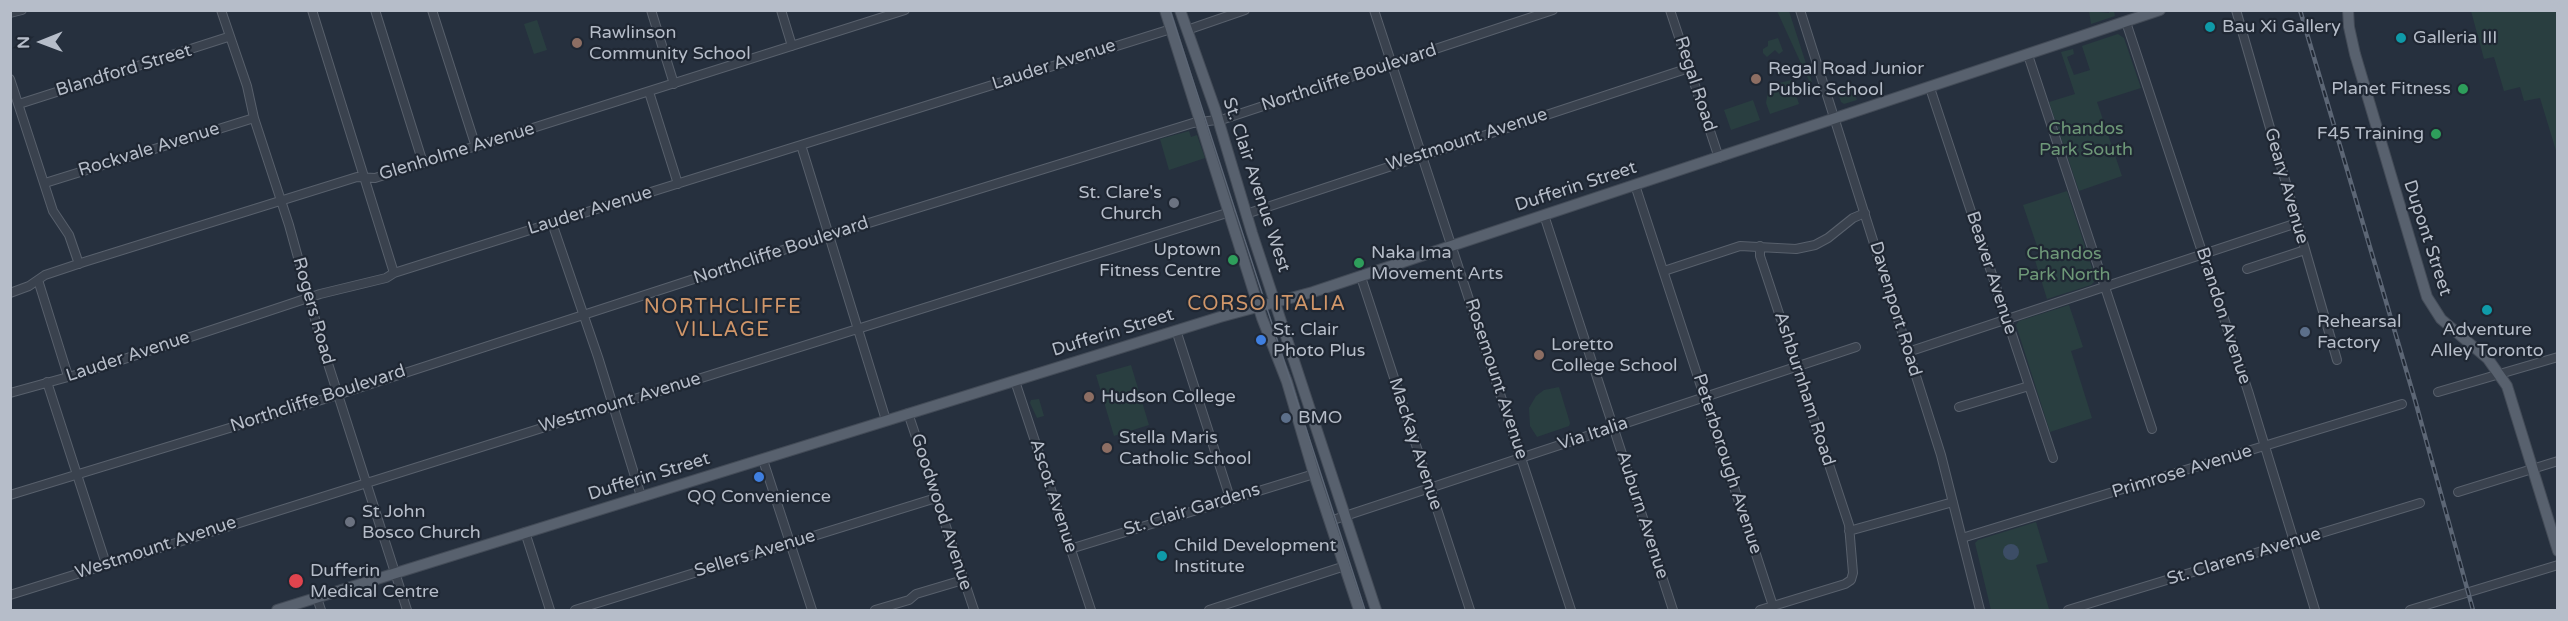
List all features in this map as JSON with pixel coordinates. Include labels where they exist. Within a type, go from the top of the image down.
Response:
[{"type":"main road","name":"St. Clair Avenue West","points":[[1165,10],[1359,610]]},
{"type":"main road","name":"St. Clair Avenue West","points":[[1180,10],[1218,120],[1246,214],[1376,610]]},
{"type":"main road","name":"Dufferin Street","points":[[277,610],[1176,330],[1361,277],[2160,10]]},
{"type":"main road","name":"Dupont Street","points":[[2348,10],[2349,27],[2358,64],[2427,297],[2432,308],[2447,325],[2488,359],[2507,386],[2558,551]]},
{"type":"street","points":[[10,13],[22,10]]},
{"type":"street","name":"Rogers Road","points":[[221,10],[228,37],[244,77],[254,118],[281,201],[323,348],[407,610]]},
{"type":"street","points":[[312,10],[394,273]]},
{"type":"street","points":[[375,10],[423,163]]},
{"type":"street","points":[[432,10],[476,147]]},
{"type":"street","points":[[651,10],[674,84]]},
{"type":"street","points":[[781,10],[792,46]]},
{"type":"street","name":"Glenholme Avenue","points":[[10,293],[79,264],[357,177],[375,178],[476,147],[905,10]]},
{"type":"street","points":[[1187,30],[1245,10]]},
{"type":"street","name":"Rosemount Avenue","points":[[1374,10],[1571,610]]},
{"type":"street","name":"Northcliffe Boulevard","points":[[10,495],[339,393],[829,235],[1201,121],[1218,120],[1270,104],[1553,10]]},
{"type":"street","name":"Regal Road","points":[[1670,10],[1719,158]]},
{"type":"street","name":"Davenport Road","points":[[1800,10],[1908,352],[1953,502],[1980,610]]},
{"type":"street","name":"Geary Avenue","points":[[2236,10],[2337,360]]},
{"type":"street","name":"Brandon Avenue","points":[[2126,22],[2265,447],[2315,610]]},
{"type":"street","name":"Lauder Avenue","points":[[10,393],[310,298],[386,278],[394,273],[1171,28]]},
{"type":"street","name":"Blandford Street","points":[[19,104],[228,37]]},
{"type":"street","points":[[2028,55],[2152,429]]},
{"type":"street","name":"Westmount Avenue","points":[[1246,214],[1689,68]]},
{"type":"street","points":[[10,79],[53,211],[69,235],[79,264]]},
{"type":"street","name":"Beaver Avenue","points":[[1930,87],[2053,458]]},
{"type":"street","points":[[649,92],[678,184]]},
{"type":"street","name":"Rockvale Avenue","points":[[45,183],[254,118]]},
{"type":"street","points":[[801,145],[886,420]]},
{"type":"street","name":"Peterborough Avenue","points":[[1635,185],[1773,606]]},
{"type":"street","name":"Westmount Avenue","points":[[10,595],[1230,212]]},
{"type":"street","points":[[1664,271],[1740,246],[1796,249],[1815,245],[1828,238],[1853,218],[1865,213]]},
{"type":"street","name":"Auburn Avenue","points":[[1544,215],[1673,610]]},
{"type":"street","points":[[552,223],[584,314],[641,496]]},
{"type":"street","points":[[1908,352],[2298,223]]},
{"type":"street","name":"Ashburnham Road","points":[[1760,246],[1761,256],[1849,531],[1853,573],[1851,580],[1773,606]]},
{"type":"street","points":[[2247,269],[2305,250]]},
{"type":"street","name":"MacKay Avenue","points":[[1361,277],[1470,610]]},
{"type":"street","points":[[38,280],[68,376]]},
{"type":"street","points":[[1176,330],[1230,498]]},
{"type":"street","name":"Via Italia","points":[[1330,521],[1856,347]]},
{"type":"street","points":[[2438,392],[2558,357]]},
{"type":"street","name":"Ascot Avenue","points":[[1016,381],[1091,610]]},
{"type":"street","points":[[47,382],[106,564]]},
{"type":"street","points":[[1959,407],[2029,386]]},
{"type":"street","name":"Primrose Avenue","points":[[1962,538],[2402,404]]},
{"type":"street","name":"Goodwood Avenue","points":[[908,413],[974,610]]},
{"type":"street","points":[[763,460],[812,610]]},
{"type":"street","points":[[2458,492],[2558,461]]},
{"type":"street","name":"St. Clair Gardens","points":[[1070,549],[1314,474]]},
{"type":"street","name":"Sellers Avenue","points":[[575,610],[936,498]]},
{"type":"street","points":[[1849,531],[1953,502]]},
{"type":"street","name":"St. Clarens Avenue","points":[[2068,610],[2420,502]]},
{"type":"street","points":[[525,532],[550,610]]},
{"type":"street","points":[[2410,610],[2558,565]]},
{"type":"street","points":[[1209,610],[1345,566]]},
{"type":"street","points":[[875,610],[909,600],[916,594],[963,580]]},
{"type":"street","points":[[317,598],[321,610]]},
{"type":"street","points":[[1760,610],[1773,606]]},
{"type":"green space","points":[[1777,11],[1789,11],[1812,82],[1810,83]]},
{"type":"green space","points":[[2089,11],[2109,13],[2109,11],[2114,11],[2115,16],[2091,24]]},
{"type":"green space","points":[[2471,11],[2557,11],[2557,154],[2540,98],[2524,101],[2520,87],[2504,91],[2494,57],[2484,59]]},
{"type":"green space","points":[[537,20],[547,50],[534,54],[524,24]]},
{"type":"green space","name":"Chandos Park South","points":[[2118,34],[2124,38],[2141,88],[2097,102],[2122,176],[2079,191],[2049,102],[2075,94],[2061,52],[2073,49],[2074,54],[2067,57],[2074,75],[2090,70],[2082,46]]},
{"type":"green space","points":[[1778,38],[1783,51],[1779,54],[1775,50],[1767,57],[1763,49],[1768,46],[1768,41]]},
{"type":"green space","points":[[1791,80],[1799,104],[1770,114],[1766,103],[1768,91],[1775,84]]},
{"type":"green space","points":[[1852,86],[1857,100],[1844,104],[1837,91]]},
{"type":"green space","points":[[1753,100],[1760,120],[1731,130],[1724,110]]},
{"type":"green space","points":[[1189,131],[1191,137],[1197,135],[1205,158],[1169,170],[1160,139]]},
{"type":"green space","name":"Chandos Park North","points":[[2067,191],[2096,280],[2091,285],[2047,299],[2034,257],[2040,255],[2023,205]]},
{"type":"green space","points":[[2069,305],[2083,347],[2071,351],[2092,418],[2050,432],[2016,325],[2019,321]]},
{"type":"green space","points":[[1131,365],[1149,425],[1114,436],[1096,375]]},
{"type":"green space","points":[[1559,387],[1569,426],[1537,437],[1530,426],[1529,408],[1536,396],[1544,390]]},
{"type":"green space","points":[[1039,399],[1044,416],[1037,418],[1030,403],[1031,400]]},
{"type":"green space","points":[[2036,522],[2048,562],[2036,565],[2049,609],[1991,610],[1975,543],[1978,540]]},
{"type":"water","points":[[2011,544],[2017,546],[2019,552],[2017,558],[2011,560],[2005,558],[2003,552],[2005,546]]},
{"type":"tram line","points":[[1170,10],[1365,610]]},
{"type":"railway","points":[[2300,10],[2415,400],[2473,610]]},
{"type":"place","name":"Bau Xi Gallery","points":[[2210,27]]},
{"type":"place","name":"Galleria III","points":[[2401,38]]},
{"type":"place","name":"Rawlinson Community School","points":[[577,43]]},
{"type":"place","name":"Regal Road Junior Public School","points":[[1756,79]]},
{"type":"place","name":"Planet Fitness","points":[[2463,89]]},
{"type":"place","name":"F45 Training","points":[[2436,134]]},
{"type":"place","name":"St. Clare's Church","points":[[1174,203]]},
{"type":"place","name":"Uptown Fitness Centre","points":[[1233,260]]},
{"type":"place","name":"Naka Ima Movement Arts","points":[[1359,263]]},
{"type":"place","name":"Adventure Alley Toronto","points":[[2487,310]]},
{"type":"place","name":"Rehearsal Factory","points":[[2305,332]]},
{"type":"place","name":"St. Clair Photo Plus","points":[[1261,340]]},
{"type":"place","name":"Loretto College School","points":[[1539,355]]},
{"type":"place","name":"Hudson College","points":[[1089,397]]},
{"type":"place","name":"BMO","points":[[1286,418]]},
{"type":"place","name":"Stella Maris Catholic School","points":[[1107,448]]},
{"type":"place","name":"QQ Convenience","points":[[759,477]]},
{"type":"place","name":"St John Bosco Church","points":[[350,522]]},
{"type":"place","name":"Child Development Institute","points":[[1162,556]]},
{"type":"place","name":"Dufferin Medical Centre","points":[[296,581]]},
{"type":"district","name":"CORSO ITALIA","points":[[1267,305]]},
{"type":"district","name":"NORTHCLIFFE VILLAGE","points":[[723,320]]}]
